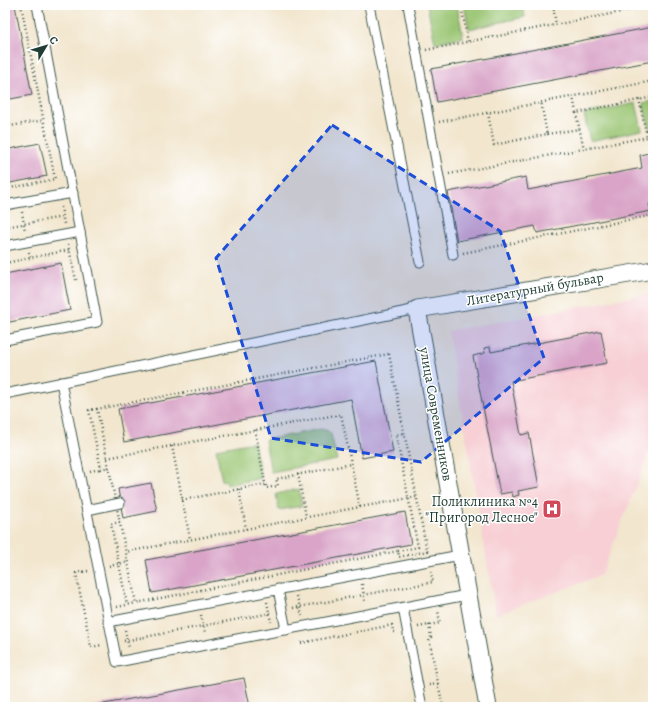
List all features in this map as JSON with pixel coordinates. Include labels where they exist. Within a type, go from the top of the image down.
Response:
[{"type":"street","name":"Литературный бульвар","points":[[417,309],[653,270]]},
{"type":"street","name":"улица Современников","points":[[417,309],[488,707]]},
{"type":"lane","points":[[5,340],[97,322],[37,5]]},
{"type":"lane","points":[[370,5],[420,262]]},
{"type":"lane","points":[[408,5],[438,176],[455,255]]},
{"type":"lane","points":[[5,205],[73,193]]},
{"type":"lane","points":[[5,246],[80,232]]},
{"type":"lane","points":[[5,394],[417,309]]},
{"type":"lane","points":[[61,382],[117,662],[467,595]]},
{"type":"lane","points":[[87,510],[118,504]]},
{"type":"lane","points":[[108,622],[460,555]]},
{"type":"lane","points":[[278,589],[286,630]]},
{"type":"lane","points":[[403,608],[422,707]]},
{"type":"path","points":[[21,5],[62,217],[77,285]]},
{"type":"path","points":[[461,5],[468,42]]},
{"type":"path","points":[[553,5],[556,25]]},
{"type":"path","points":[[428,50],[640,8],[640,5]]},
{"type":"path","points":[[429,124],[653,81]]},
{"type":"path","points":[[573,96],[584,149]]},
{"type":"path","points":[[576,113],[653,97]]},
{"type":"path","points":[[639,100],[647,137]]},
{"type":"path","points":[[542,102],[547,134]]},
{"type":"path","points":[[488,113],[494,145],[579,129]]},
{"type":"path","points":[[5,127],[37,121]]},
{"type":"path","points":[[438,176],[653,136]]},
{"type":"path","points":[[5,189],[55,179]]},
{"type":"path","points":[[17,186],[30,258]]},
{"type":"path","points":[[5,227],[77,214]]},
{"type":"path","points":[[455,255],[653,216]]},
{"type":"path","points":[[5,263],[69,250]]},
{"type":"path","points":[[109,468],[101,469],[89,410],[389,354],[426,545]]},
{"type":"path","points":[[97,409],[118,504],[120,522],[136,603]]},
{"type":"path","points":[[107,458],[341,414],[360,507]]},
{"type":"path","points":[[255,430],[266,488],[278,486],[276,478],[351,464]]},
{"type":"path","points":[[106,609],[418,547],[396,435],[404,433]]},
{"type":"path","points":[[172,446],[190,539]]},
{"type":"path","points":[[298,474],[306,517]]},
{"type":"path","points":[[182,500],[265,484]]},
{"type":"path","points":[[238,489],[246,529]]},
{"type":"path","points":[[126,552],[416,497]]},
{"type":"path","points":[[120,522],[111,524],[127,605]]},
{"type":"path","points":[[398,551],[399,557],[405,556]]},
{"type":"path","points":[[293,572],[306,642]]},
{"type":"path","points":[[262,578],[273,632]]},
{"type":"path","points":[[301,643],[392,625],[393,632],[440,623],[433,582]]},
{"type":"path","points":[[197,591],[207,645]]},
{"type":"path","points":[[120,606],[131,660]]},
{"type":"path","points":[[429,625],[431,637],[429,638],[443,707]]},
{"type":"highlighted area","points":[[332,125],[500,231],[544,358],[421,462],[271,438],[216,258]]},
{"type":"shaded area","name":"Поликлиника №4 \"Пригород Лесное\"","points":[[653,293],[653,443],[601,575],[496,615],[448,331]]},
{"type":"green space","points":[[427,5],[457,5],[463,37],[435,43]]},
{"type":"green space","points":[[464,5],[523,5],[525,17],[469,29]]},
{"type":"green space","points":[[653,101],[653,129],[650,130],[643,103]]},
{"type":"green space","points":[[636,103],[642,130],[590,141],[584,114]]},
{"type":"green space","points":[[321,429],[328,431],[331,434],[337,460],[271,472],[265,440]]},
{"type":"green space","points":[[254,442],[261,478],[227,485],[226,480],[222,481],[216,449]]},
{"type":"green space","points":[[299,489],[302,506],[279,510],[276,494]]},
{"type":"building","points":[[5,5],[15,5],[32,95],[5,100]]},
{"type":"building","points":[[653,27],[653,61],[437,102],[431,69]]},
{"type":"building","points":[[40,143],[47,176],[5,184],[5,150]]},
{"type":"building","points":[[653,152],[653,203],[649,204],[651,211],[537,233],[535,226],[457,241],[448,192],[526,177],[528,190],[642,168],[640,155]]},
{"type":"building","points":[[61,263],[70,310],[5,323],[5,274]]},
{"type":"building","points":[[601,331],[607,363],[511,381],[521,435],[529,433],[539,487],[518,491],[519,495],[513,497],[512,492],[500,494],[473,356],[485,353],[484,348],[490,347],[491,352]]},
{"type":"building","points":[[376,361],[393,452],[362,458],[351,399],[124,442],[118,409]]},
{"type":"building","points":[[151,483],[157,511],[123,518],[118,489]]},
{"type":"building","points":[[405,512],[411,544],[152,593],[146,560]]},
{"type":"building","points":[[244,678],[250,707],[93,707],[93,706]]},
{"type":"place","name":"Поликлиника №4 \"Пригород Лесное\"","points":[[552,509]]}]
